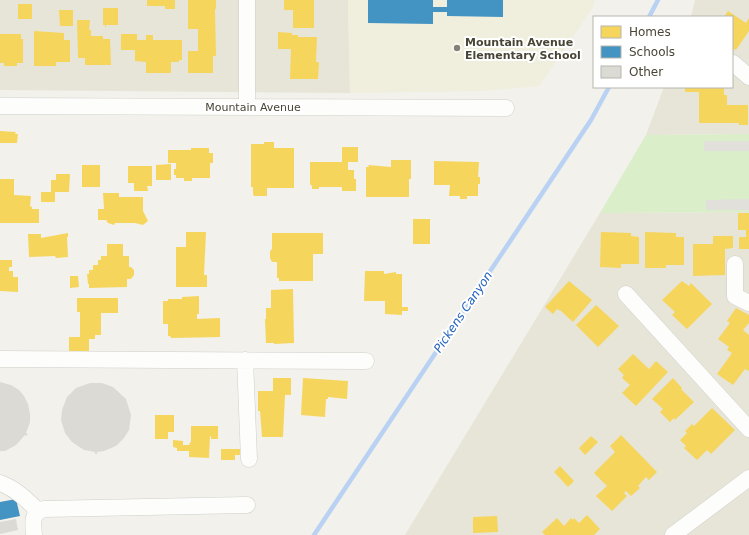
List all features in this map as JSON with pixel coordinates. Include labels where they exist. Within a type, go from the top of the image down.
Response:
[{"type":"street","points":[[247,0],[247,107]]},
{"type":"street","points":[[733,63],[749,77]]},
{"type":"street","name":"Mountain Avenue","points":[[0,106],[506,108]]},
{"type":"street","points":[[735,264],[735,296],[749,303]]},
{"type":"street","points":[[626,294],[749,429]]},
{"type":"street","points":[[0,359],[366,361]]},
{"type":"street","points":[[245,360],[248,459]]},
{"type":"street","points":[[673,535],[749,478]]},
{"type":"street","points":[[0,483],[9,486],[20,494],[38,511]]},
{"type":"street","points":[[34,535],[34,516],[38,511],[44,509],[247,505]]},
{"type":"shaded area","points":[[0,0],[348,0],[350,93],[0,90]]},
{"type":"shaded area","name":"Mountain Avenue Elementary School","points":[[348,0],[595,0],[592,9],[539,86],[480,91],[350,93]]},
{"type":"shaded area","points":[[695,0],[749,0],[749,134],[646,135],[664,88],[733,88],[733,16],[691,16]]},
{"type":"shaded area","points":[[704,141],[749,141],[749,151],[704,151]]},
{"type":"shaded area","points":[[749,199],[749,210],[706,210],[706,200]]},
{"type":"shaded area","points":[[749,212],[749,535],[405,535],[600,213]]},
{"type":"green space","points":[[749,134],[749,212],[600,213],[646,135]]},
{"type":"building: Homes","points":[[147,0],[175,0],[175,9],[165,9],[165,6],[147,6]]},
{"type":"building: Homes","points":[[188,0],[216,0],[216,56],[213,56],[213,73],[188,73],[188,51],[198,51],[198,29],[188,29]]},
{"type":"building: Homes","points":[[284,0],[314,0],[314,28],[293,28],[293,10],[284,10]]},
{"type":"building: Homes","points":[[18,4],[32,4],[32,19],[18,19]]},
{"type":"building: Homes","points":[[103,8],[118,8],[118,25],[106,25],[105,27],[105,25],[103,25]]},
{"type":"building: Homes","points":[[59,10],[73,10],[73,26],[60,26]]},
{"type":"building: Homes","points":[[728,11],[746,23],[749,18],[749,31],[736,50],[734,49],[733,50],[733,16],[725,16]]},
{"type":"building: Homes","points":[[77,20],[90,20],[89,30],[91,30],[91,36],[103,36],[103,39],[110,39],[111,65],[85,65],[85,58],[78,58]]},
{"type":"building: Homes","points":[[34,31],[64,33],[64,40],[70,40],[70,62],[56,62],[56,66],[34,66]]},
{"type":"building: Homes","points":[[278,32],[292,33],[292,35],[298,35],[298,37],[317,37],[316,62],[319,62],[318,79],[290,79],[291,49],[278,49]]},
{"type":"building: Homes","points":[[0,34],[21,34],[21,39],[23,39],[23,63],[17,63],[17,66],[4,66],[4,63],[0,63]]},
{"type":"building: Homes","points":[[121,34],[137,34],[137,40],[146,40],[146,35],[153,35],[153,40],[182,40],[182,60],[179,60],[179,62],[171,62],[171,73],[146,73],[146,62],[135,61],[135,50],[121,50]]},
{"type":"building: Homes","points":[[685,88],[724,88],[724,95],[727,95],[727,105],[748,105],[748,125],[739,125],[739,123],[699,123],[699,92],[685,92]]},
{"type":"building: Homes","points":[[0,131],[16,132],[15,134],[18,134],[17,143],[0,143]]},
{"type":"building: Homes","points":[[264,142],[274,142],[274,148],[294,148],[294,188],[267,188],[267,196],[254,196],[253,187],[251,187],[251,144],[264,144]]},
{"type":"building: Homes","points":[[342,147],[358,147],[358,162],[348,162],[348,170],[354,170],[356,191],[342,191],[342,187],[319,187],[319,189],[312,189],[310,184],[310,162],[342,162]]},
{"type":"building: Homes","points":[[191,148],[209,148],[209,153],[213,153],[213,163],[210,163],[210,178],[192,178],[192,181],[184,181],[184,178],[176,178],[176,175],[174,175],[176,163],[168,163],[168,150],[191,150]]},
{"type":"building: Homes","points":[[391,160],[411,160],[409,197],[366,197],[366,167],[369,167],[368,165],[391,167]]},
{"type":"building: Homes","points":[[434,161],[479,162],[478,177],[480,177],[480,184],[478,184],[478,196],[467,196],[467,199],[460,199],[460,196],[449,196],[450,185],[434,185]]},
{"type":"building: Homes","points":[[171,164],[171,180],[156,180],[156,165]]},
{"type":"building: Homes","points":[[82,165],[100,165],[100,187],[82,187]]},
{"type":"building: Homes","points":[[128,166],[152,166],[152,186],[147,186],[148,191],[134,191],[134,183],[128,183]]},
{"type":"building: Homes","points":[[56,174],[70,174],[69,192],[55,192],[55,202],[41,202],[41,192],[51,192],[51,180],[56,180]]},
{"type":"building: Homes","points":[[0,179],[14,179],[14,195],[31,196],[30,206],[32,209],[39,209],[39,223],[0,223]]},
{"type":"building: Homes","points":[[103,193],[119,193],[119,197],[143,197],[143,211],[148,221],[143,225],[135,223],[115,223],[114,225],[108,223],[106,220],[98,220],[98,209],[104,209]]},
{"type":"building: Homes","points":[[738,213],[749,213],[749,249],[739,249],[739,237],[746,237],[746,230],[738,230]]},
{"type":"building: Homes","points":[[413,219],[430,219],[430,244],[413,244]]},
{"type":"building: Homes","points":[[186,232],[206,232],[204,275],[207,275],[207,287],[176,287],[176,247],[186,247]]},
{"type":"building: Homes","points":[[601,232],[631,233],[631,236],[639,237],[639,264],[621,264],[621,268],[600,267]]},
{"type":"building: Homes","points":[[645,232],[676,233],[676,237],[684,237],[684,265],[666,265],[666,268],[645,268]]},
{"type":"building: Homes","points":[[68,233],[68,257],[29,257],[28,234],[41,234],[41,238]]},
{"type":"building: Homes","points":[[272,233],[323,233],[323,254],[313,254],[313,281],[279,281],[279,278],[277,278],[277,262],[272,262],[270,258],[270,251],[272,249]]},
{"type":"building: Homes","points":[[713,236],[733,236],[733,248],[725,249],[725,275],[693,276],[693,244],[713,244]]},
{"type":"building: Homes","points":[[107,244],[123,244],[123,256],[129,256],[129,267],[134,270],[134,275],[131,279],[127,279],[127,287],[89,288],[87,274],[89,274],[89,270],[93,270],[93,265],[98,265],[98,260],[101,260],[101,256],[107,256]]},
{"type":"building: Homes","points":[[0,260],[12,260],[12,267],[9,267],[9,271],[13,271],[13,277],[18,277],[18,292],[0,291]]},
{"type":"building: Homes","points":[[365,271],[384,271],[384,274],[396,272],[396,274],[402,274],[402,307],[408,307],[408,311],[402,311],[402,315],[385,314],[385,301],[364,301]]},
{"type":"building: Homes","points":[[70,276],[78,276],[79,287],[70,288]]},
{"type":"building: Homes","points":[[569,281],[592,300],[573,322],[561,311],[557,309],[553,314],[545,307]]},
{"type":"building: Homes","points":[[682,281],[689,286],[691,283],[712,304],[687,329],[672,315],[675,312],[662,300]]},
{"type":"building: Homes","points":[[293,289],[294,343],[266,343],[266,308],[271,308],[271,290]]},
{"type":"building: Homes","points":[[199,296],[199,314],[197,314],[197,319],[220,318],[220,337],[171,338],[168,336],[168,324],[163,324],[163,301],[168,301],[168,299],[182,299],[182,297]]},
{"type":"building: Homes","points":[[77,298],[118,298],[118,313],[101,313],[101,335],[95,335],[95,339],[89,339],[89,353],[69,353],[69,337],[80,337],[80,312],[77,312]]},
{"type":"building: Homes","points":[[596,305],[619,326],[598,347],[576,325]]},
{"type":"building: Homes","points":[[736,308],[749,315],[749,323],[743,330],[749,335],[749,371],[745,369],[733,385],[717,374],[732,353],[727,350],[729,347],[718,339],[730,323],[727,321]]},
{"type":"building: Homes","points":[[633,354],[649,369],[656,361],[668,372],[636,406],[622,393],[630,385],[622,378],[624,375],[618,369]]},
{"type":"building: Homes","points":[[273,378],[291,378],[291,395],[285,395],[283,437],[262,437],[260,411],[258,411],[258,391],[273,391]]},
{"type":"building: Homes","points":[[303,378],[348,381],[347,399],[328,397],[328,399],[326,399],[325,417],[301,415]]},
{"type":"building: Homes","points":[[673,378],[682,388],[681,389],[694,402],[675,420],[674,418],[670,422],[660,412],[663,409],[652,399]]},
{"type":"building: Homes","points":[[712,408],[735,430],[711,454],[707,450],[697,460],[684,448],[686,446],[680,440],[687,433],[685,431],[692,424],[694,426]]},
{"type":"building: Homes","points":[[155,415],[174,415],[174,432],[168,432],[168,439],[155,439]]},
{"type":"building: Homes","points":[[191,426],[218,426],[218,439],[211,439],[210,436],[209,458],[189,457],[189,451],[177,451],[177,448],[173,447],[173,440],[183,441],[183,445],[189,445],[191,441]]},
{"type":"building: Homes","points":[[621,435],[657,472],[649,480],[646,477],[638,486],[640,488],[631,496],[626,491],[624,493],[627,496],[612,511],[596,496],[607,486],[594,473],[615,452],[610,446]]},
{"type":"building: Homes","points":[[591,436],[598,442],[585,455],[579,448]]},
{"type":"building: Homes","points":[[221,449],[240,449],[240,455],[235,455],[235,460],[221,460]]},
{"type":"building: Homes","points":[[560,466],[574,481],[568,487],[554,472]]},
{"type":"building: Homes","points":[[587,515],[600,529],[594,535],[545,535],[542,532],[557,518],[564,526],[571,518],[573,520],[574,518],[579,523]]},
{"type":"building: Homes","points":[[497,516],[498,532],[473,533],[473,517]]},
{"type":"building: Schools","points":[[368,0],[433,0],[433,7],[447,7],[447,0],[503,0],[503,17],[447,16],[447,12],[433,12],[433,24],[368,23]]},
{"type":"building: Schools","points":[[16,499],[20,516],[0,520],[0,502]]},
{"type":"building: Other","points":[[0,382],[11,385],[19,390],[28,404],[30,414],[30,422],[26,433],[28,434],[26,436],[25,435],[16,445],[5,451],[0,451]]},
{"type":"building: Other","points":[[90,383],[102,383],[113,387],[126,399],[131,415],[129,430],[124,438],[116,446],[97,452],[97,454],[95,454],[95,452],[84,450],[72,442],[65,433],[61,420],[62,410],[67,397],[76,388]]},
{"type":"building: Other","points":[[16,519],[18,530],[0,534],[0,522]]},
{"type":"waterway","name":"Pickens Canyon","points":[[650,16],[658,0]]},
{"type":"waterway","name":"Pickens Canyon","points":[[314,535],[591,120],[608,88]]},
{"type":"place","name":"Mountain Avenue Elementary School","points":[[457,48]]}]
